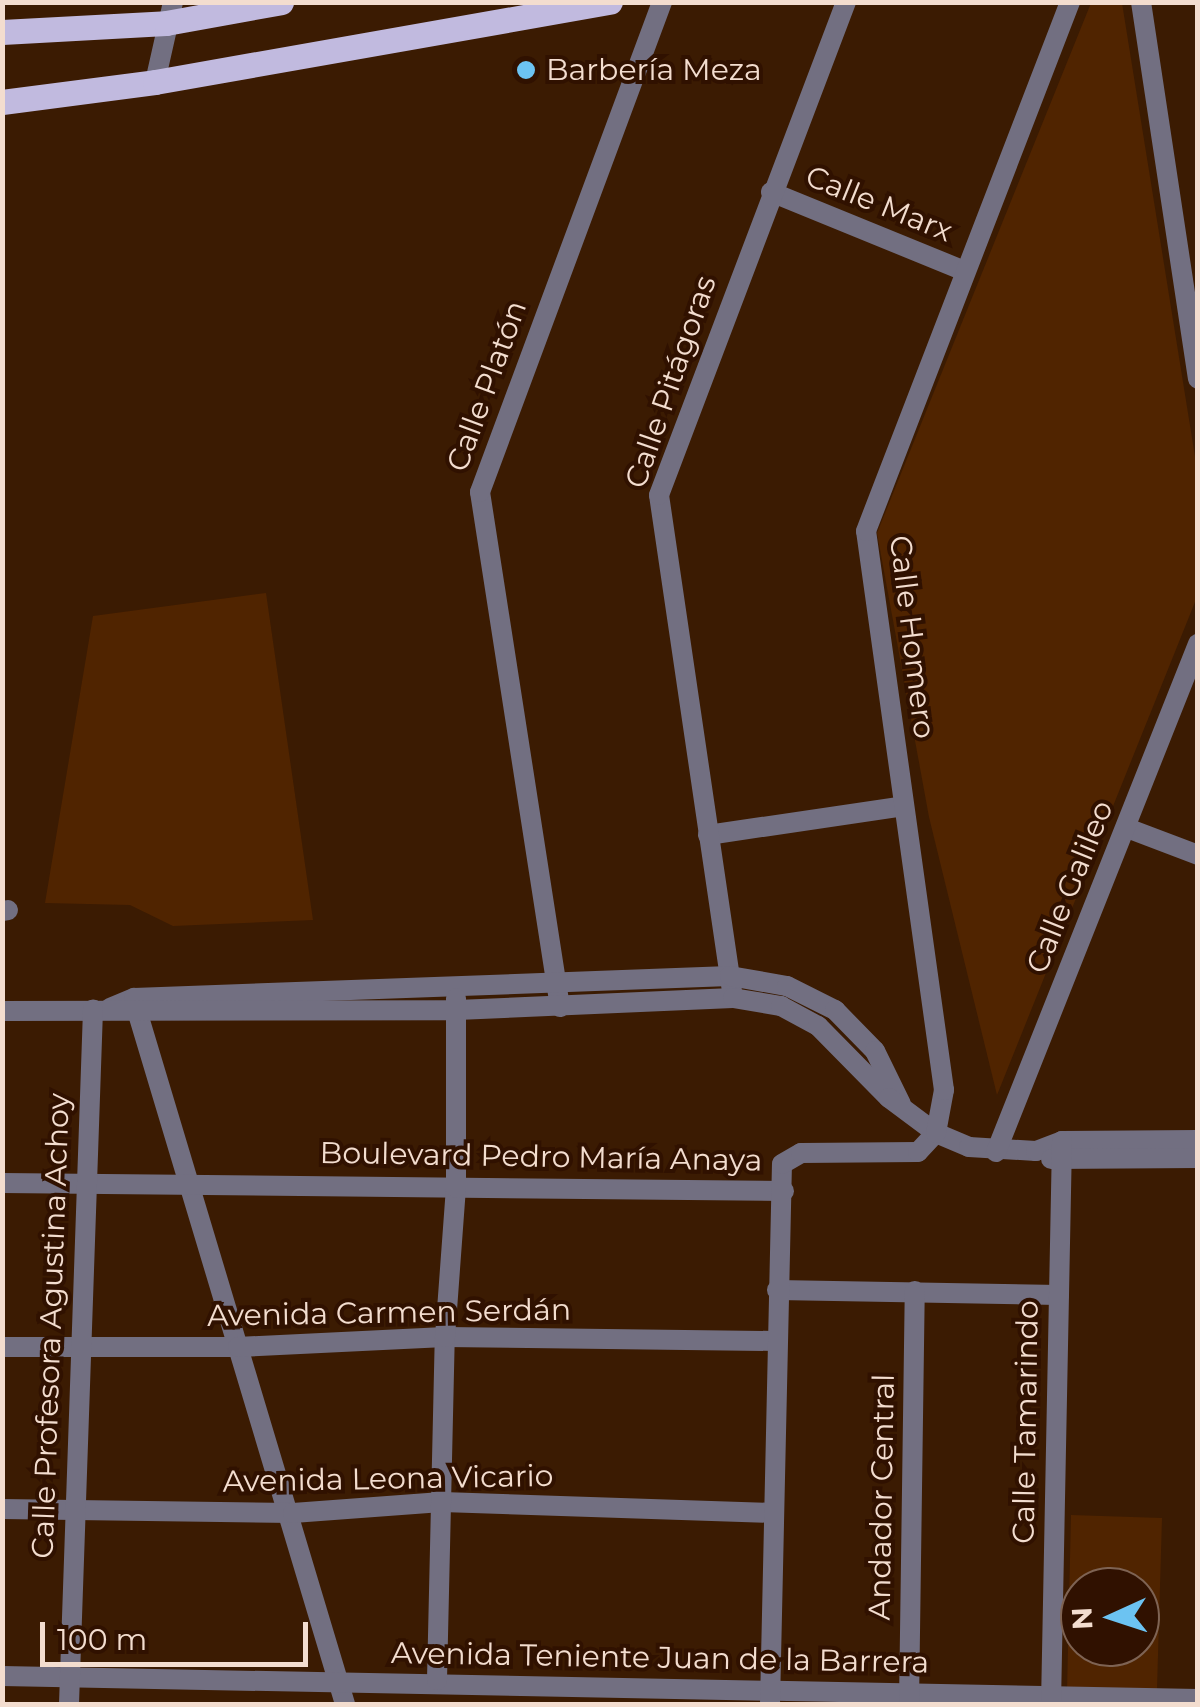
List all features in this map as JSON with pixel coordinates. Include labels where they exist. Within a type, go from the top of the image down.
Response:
[{"type":"main road","points":[[2,32],[281,2]]},
{"type":"main road","points":[[2,102],[155,82],[610,2]]},
{"type":"street","name":"Calle Platón","points":[[560,1006],[480,492],[662,2]]},
{"type":"street","name":"Calle Pitágoras","points":[[733,998],[659,495],[846,2]]},
{"type":"street","name":"Calle Homero","points":[[936,1133],[942,1064],[866,532],[1070,2]]},
{"type":"street","points":[[1141,2],[1191,293],[1198,379]]},
{"type":"street","points":[[155,82],[170,13]]},
{"type":"street","name":"Calle Marx","points":[[771,192],[964,272]]},
{"type":"street","name":"Calle Galileo","points":[[996,1152],[1198,644]]},
{"type":"street","points":[[708,836],[904,806]]},
{"type":"street","points":[[1126,828],[1198,855]]},
{"type":"street","points":[[2,1011],[730,976],[787,986],[835,1010],[875,1051],[901,1104]]},
{"type":"street","points":[[437,1680],[445,1337],[456,1188],[458,1010],[454,987]]},
{"type":"street","points":[[136,1006],[458,1010],[733,998],[781,1006],[818,1026],[936,1133],[996,1152],[1198,1140]]},
{"type":"street","points":[[136,1006],[292,1513],[342,1695]]},
{"type":"street","name":"Calle Profesora Agustina Achoy","points":[[70,1704],[77,1346],[86,1181],[102,1009]]},
{"type":"street","name":"Boulevard Pedro María Anaya","points":[[2,1183],[188,1180],[456,1188],[784,1191],[782,1164],[793,1154],[918,1152],[936,1133]]},
{"type":"street","points":[[1062,1150],[1198,1158]]},
{"type":"street","name":"Calle Tamarindo","points":[[1051,1700],[1062,1150]]},
{"type":"street","points":[[770,1697],[777,1290],[784,1191]]},
{"type":"street","points":[[777,1290],[1059,1295]]},
{"type":"street","name":"Andador Central","points":[[909,1698],[916,1291]]},
{"type":"street","name":"Avenida Carmen Serdán","points":[[2,1346],[238,1347],[445,1337],[776,1341]]},
{"type":"street","name":"Avenida Leona Vicario","points":[[2,1510],[292,1513],[442,1502],[774,1513]]},
{"type":"street","name":"Avenida Teniente Juan de la Barrera","points":[[2,1676],[342,1695],[437,1680],[770,1697],[1198,1700]]},
{"type":"shaded area","points":[[1091,3],[1122,3],[1197,469],[1197,597],[997,1095],[929,817],[877,533]]},
{"type":"shaded area","points":[[266,593],[313,920],[173,926],[130,905],[45,903],[93,616]]},
{"type":"shaded area","points":[[1071,1515],[1162,1518],[1160,1586],[1160,1567],[1070,1567]]},
{"type":"shaded area","points":[[1068,1667],[1158,1667],[1157,1689],[1067,1692]]},
{"type":"place","name":"Barbería Meza","points":[[526,70]]}]
